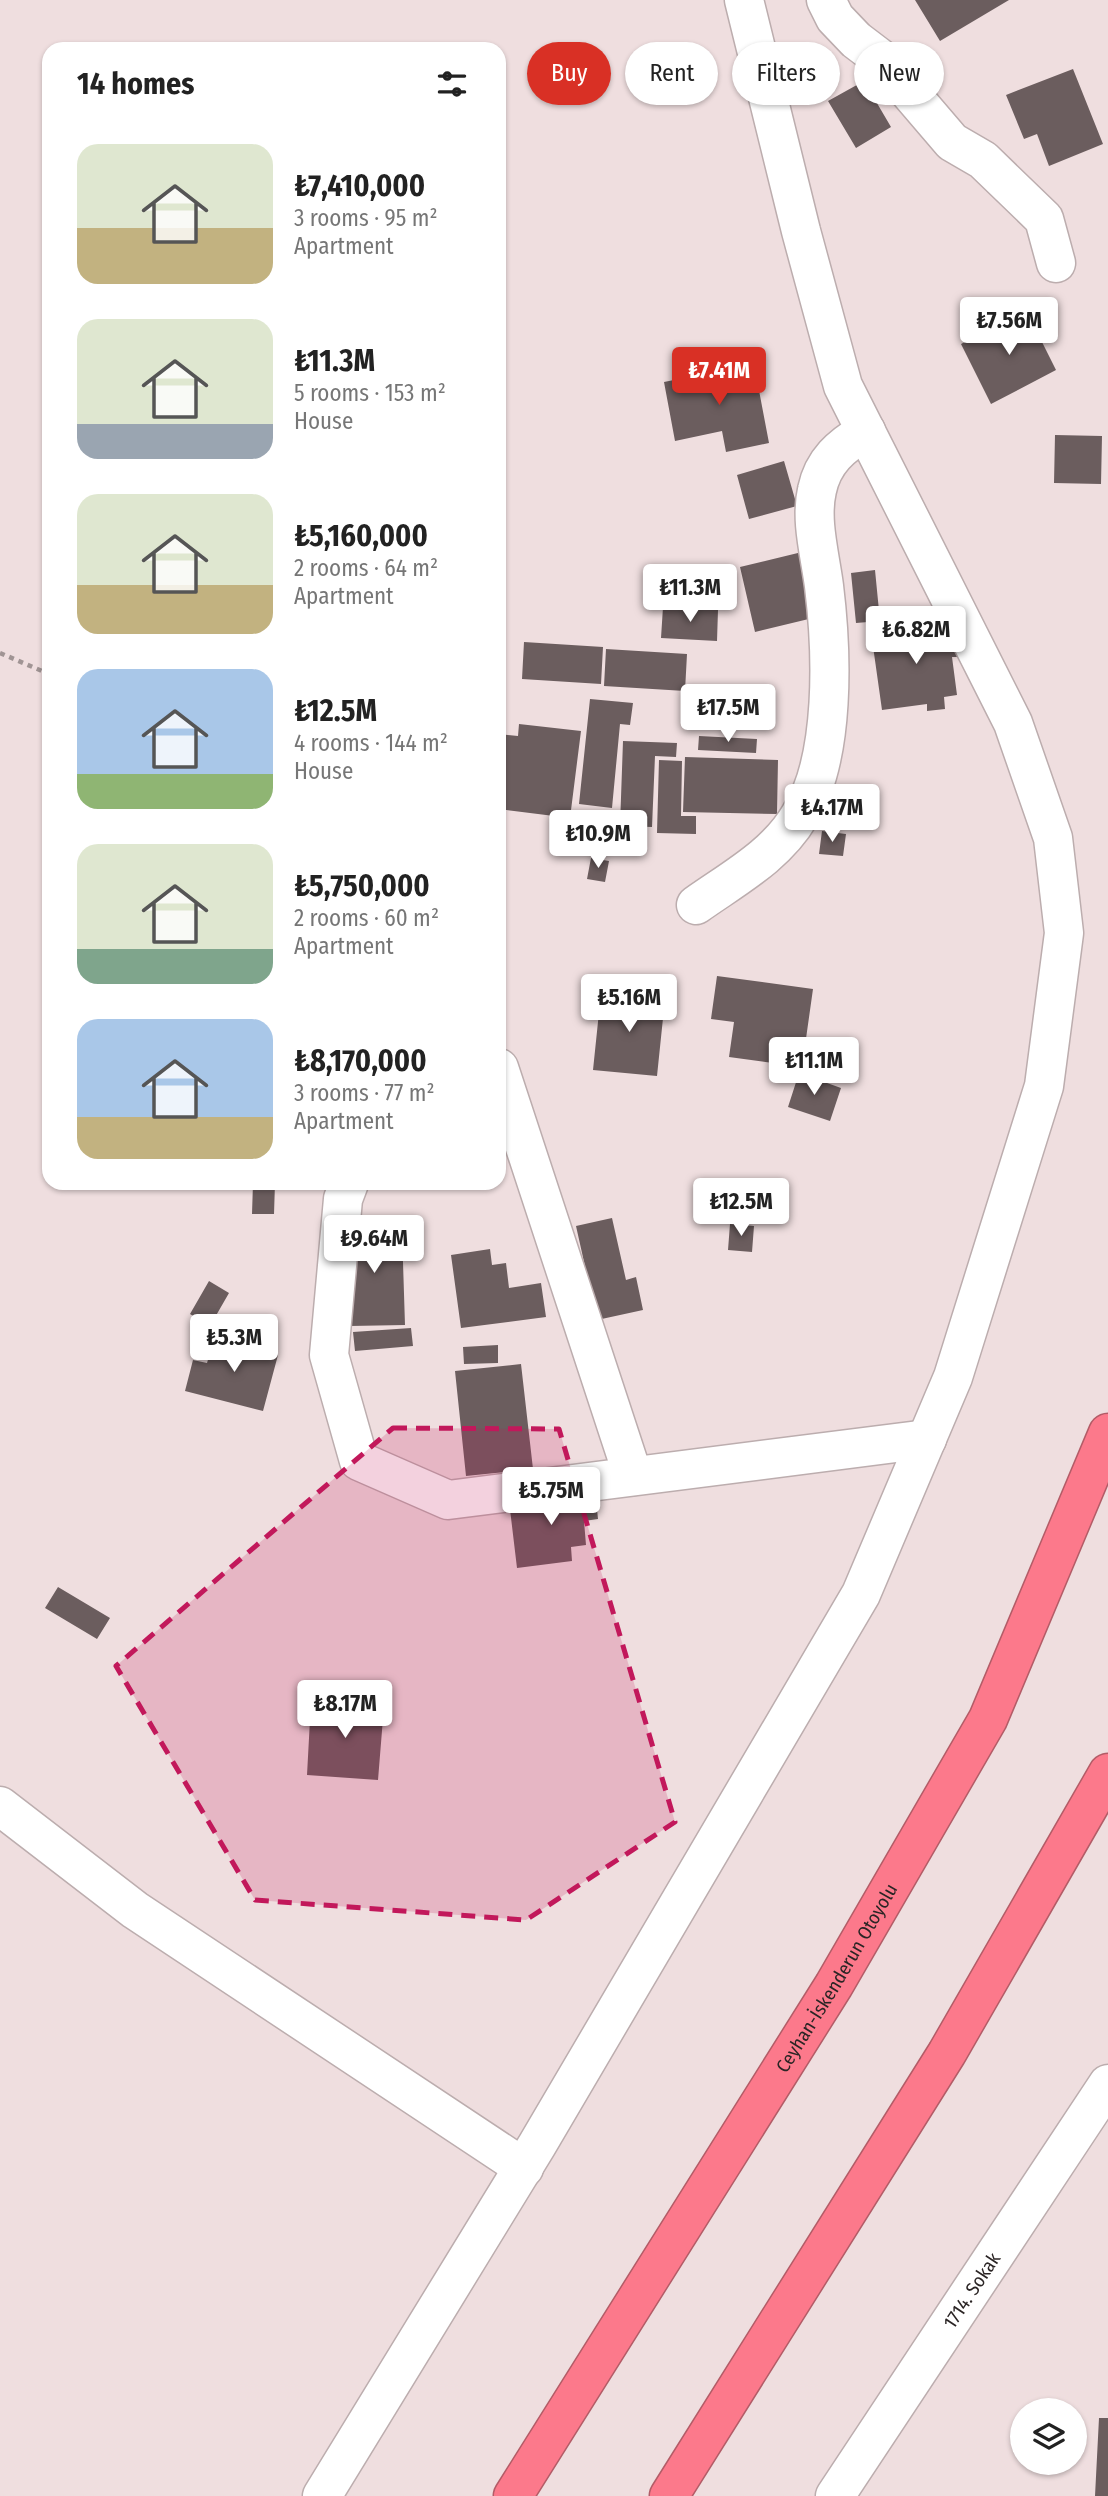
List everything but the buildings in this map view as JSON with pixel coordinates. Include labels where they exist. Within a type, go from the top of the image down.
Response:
[{"type":"highway","name":"Ceyhan-İskenderun Otoyolu","points":[[513,2496],[834,1985],[988,1719],[1108,1433]]},
{"type":"highway","points":[[669,2496],[947,2053],[1108,1773]]},
{"type":"street","points":[[322,2496],[524,2168],[861,1594],[953,1377],[1044,1086],[1064,933],[1053,838],[1013,723],[843,386],[744,0]]},
{"type":"street","points":[[826,0],[835,18],[856,40],[881,59],[952,142],[983,160],[1044,219],[1056,264]]},
{"type":"street","points":[[696,905],[769,853],[787,835],[802,814],[815,784],[823,752],[828,670],[826,605],[814,512],[816,491],[822,471],[832,456],[845,443],[866,431]]},
{"type":"street","points":[[506,1089],[633,1476]]},
{"type":"street","points":[[346,1190],[343,1199],[329,1355],[359,1461],[448,1500],[927,1439]]},
{"type":"street","points":[[0,1806],[135,1910],[524,2168]]},
{"type":"street","name":"1714. Sokak","points":[[835,2496],[1108,2084]]},
{"type":"path","points":[[0,653],[42,671]]},
{"type":"highlighted area","points":[[393,1428],[559,1429],[675,1822],[526,1920],[255,1900],[116,1666]]}]
